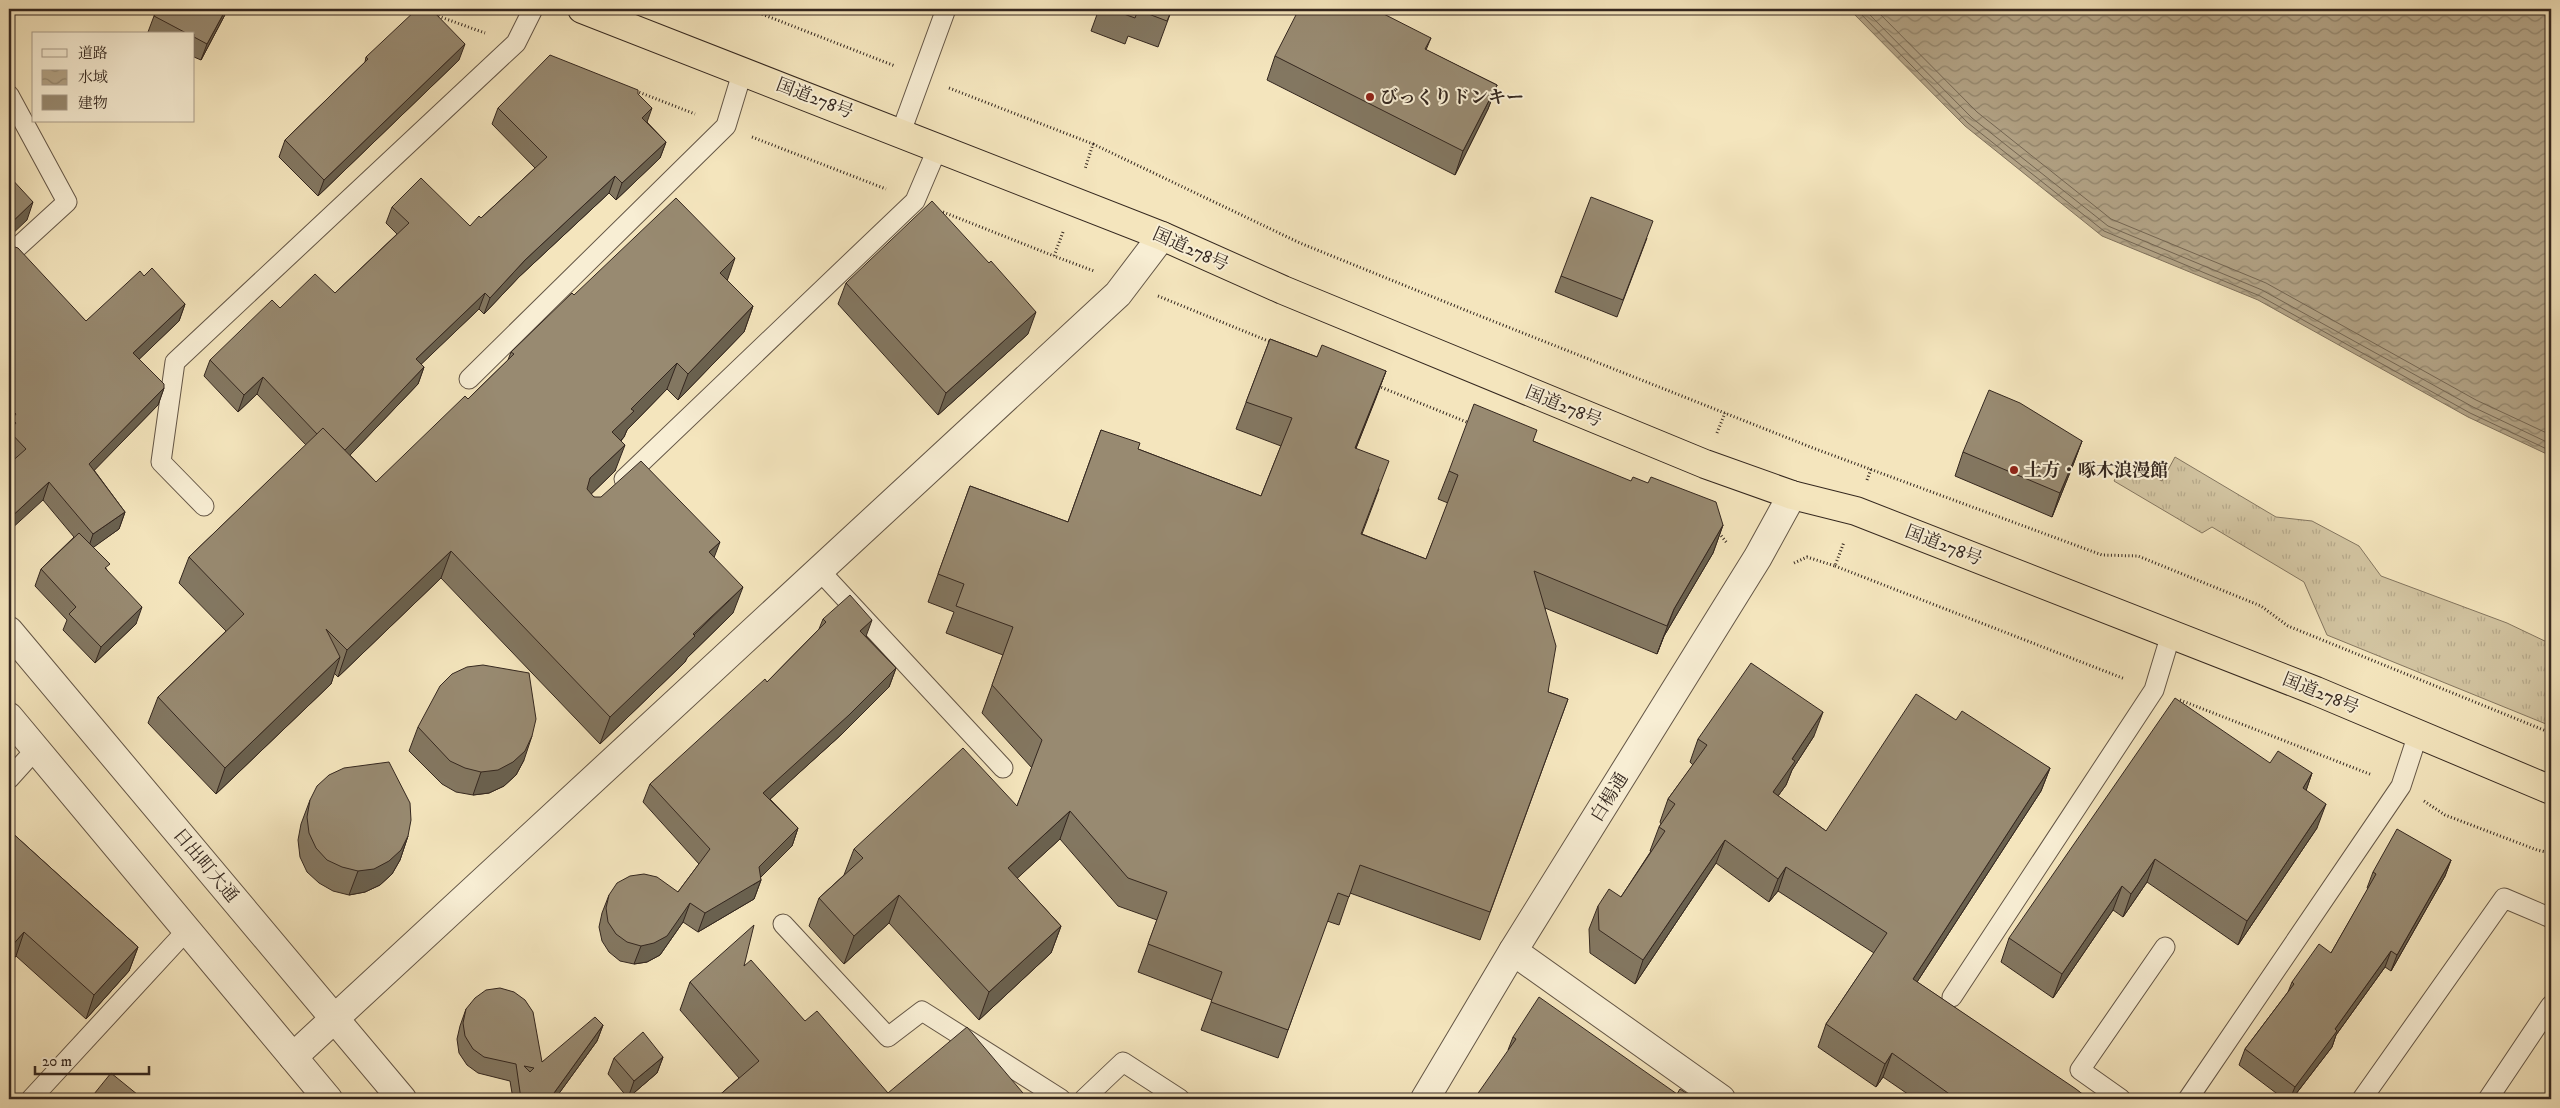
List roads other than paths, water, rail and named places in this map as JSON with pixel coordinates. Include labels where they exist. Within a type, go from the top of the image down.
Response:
[{"type":"highway","name":"国道278号","points":[[582,9],[743,70],[1162,236],[1283,290],[1705,464],[1792,495],[1856,511],[2316,691],[2551,790]]},
{"type":"street","points":[[293,1057],[1118,294],[1162,236]]},
{"type":"street","name":"白楊通","points":[[1425,1099],[1513,951],[1758,557],[1792,495]]},
{"type":"street","name":"日出町大通","points":[[9,631],[402,1099]]},
{"type":"street","points":[[9,717],[328,1099]]},
{"type":"street","points":[[1513,951],[1721,1099]]},
{"type":"lane","points":[[204,506],[161,462],[175,362],[516,43],[533,9]]},
{"type":"lane","points":[[900,132],[946,9]]},
{"type":"lane","points":[[470,379],[726,126],[743,70]]},
{"type":"lane","points":[[9,95],[67,202],[9,255]]},
{"type":"lane","points":[[610,493],[915,201],[938,147]]},
{"type":"lane","points":[[818,570],[1003,768]]},
{"type":"lane","points":[[1952,997],[2154,690],[2171,634]]},
{"type":"lane","points":[[2188,1099],[2401,786],[2418,734]]},
{"type":"lane","points":[[9,779],[36,749]]},
{"type":"lane","points":[[2362,1099],[2504,898],[2551,918]]},
{"type":"lane","points":[[783,924],[888,1037],[922,1011],[1061,1099]]},
{"type":"lane","points":[[30,1099],[187,930]]},
{"type":"lane","points":[[2121,1099],[2080,1070],[2165,947]]},
{"type":"lane","points":[[2488,1099],[2551,1005]]},
{"type":"lane","points":[[1084,1099],[1123,1062],[1180,1099]]},
{"type":"water","points":[[1849,9],[2551,9],[2551,456],[2468,417],[2258,300],[2102,236],[1965,126]]},
{"type":"place","name":"びっくりドンキー","points":[[1370,97]]},
{"type":"place","name":"土方・啄木浪漫館","points":[[2014,470]]}]
